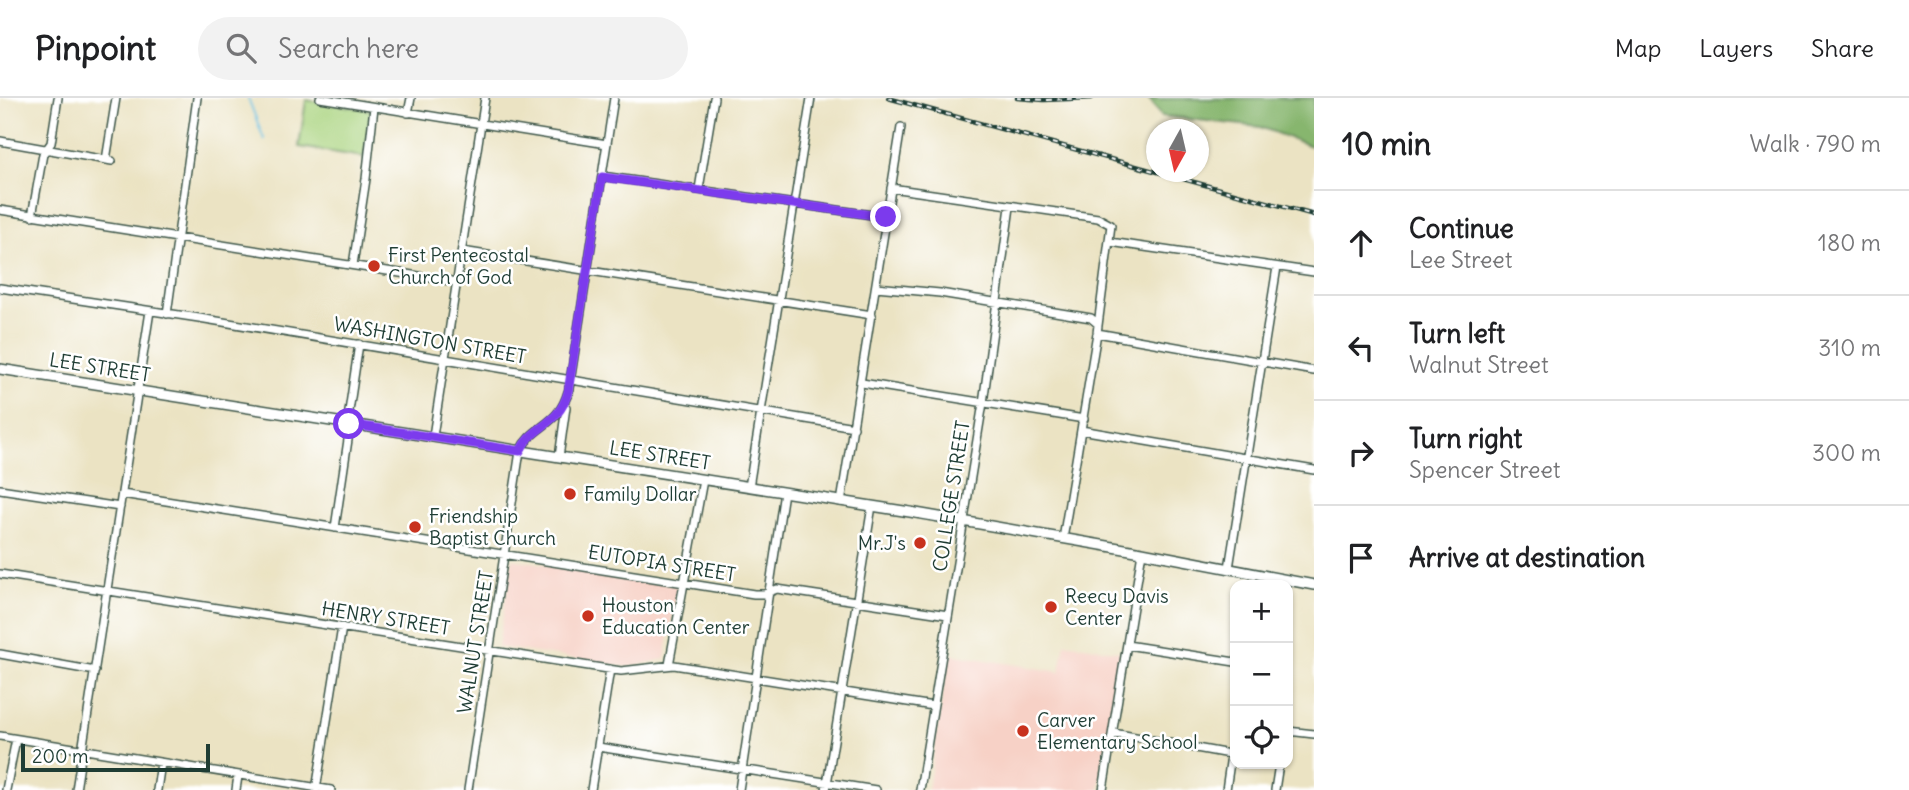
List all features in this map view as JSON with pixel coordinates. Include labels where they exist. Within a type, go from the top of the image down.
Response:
[{"type":"main road","name":"LEE STREET","points":[[0,369],[872,506],[1229,568],[1261,579],[1314,585]]},
{"type":"street","points":[[32,216],[43,155],[51,143],[58,98]]},
{"type":"street","points":[[0,141],[109,160],[116,98]]},
{"type":"street","points":[[167,314],[197,98]]},
{"type":"street","points":[[320,98],[607,145]]},
{"type":"street","points":[[408,113],[411,98]]},
{"type":"street","points":[[433,436],[485,98]]},
{"type":"street","points":[[559,457],[614,98]]},
{"type":"street","points":[[699,189],[714,98]]},
{"type":"street","points":[[750,487],[811,98]]},
{"type":"street","points":[[353,265],[373,107]]},
{"type":"street","points":[[841,502],[901,127]]},
{"type":"street","points":[[602,177],[886,217]]},
{"type":"street","points":[[891,188],[1103,219],[1111,225],[1084,419],[1063,538]]},
{"type":"street","name":"COLLEGE STREET","points":[[920,790],[983,403],[1010,207]]},
{"type":"street","points":[[0,210],[457,282]]},
{"type":"street","points":[[1110,242],[1314,272]]},
{"type":"street","points":[[462,251],[872,315]]},
{"type":"street","points":[[1229,568],[1277,267]]},
{"type":"street","points":[[876,287],[940,293],[1091,318],[1098,324]]},
{"type":"street","name":"WASHINGTON STREET","points":[[0,288],[359,344],[854,427]]},
{"type":"street","points":[[76,790],[150,312]]},
{"type":"street","points":[[1097,334],[1314,370]]},
{"type":"street","points":[[335,528],[359,344]]},
{"type":"street","points":[[862,383],[1084,419]]},
{"type":"street","points":[[520,451],[529,438],[564,407],[568,392]]},
{"type":"street","points":[[1081,430],[1314,470]]},
{"type":"street","name":"WALNUT STREET","points":[[468,790],[520,451]]},
{"type":"street","points":[[669,664],[703,480]]},
{"type":"street","points":[[0,489],[120,507]]},
{"type":"street","points":[[738,790],[784,492]]},
{"type":"street","name":"EUTOPIA STREET","points":[[122,494],[754,594],[777,589],[948,615]]},
{"type":"street","points":[[826,786],[872,506]]},
{"type":"street","points":[[1103,790],[1142,552]]},
{"type":"street","name":"HENRY STREET","points":[[0,573],[610,669],[628,670],[669,664],[933,706]]},
{"type":"street","points":[[317,789],[342,627]]},
{"type":"street","points":[[1127,645],[1230,661]]},
{"type":"street","points":[[0,654],[95,671]]},
{"type":"street","points":[[591,790],[610,669]]},
{"type":"street","points":[[1293,732],[1314,734]]},
{"type":"street","points":[[1113,733],[1230,754]]},
{"type":"street","points":[[0,736],[331,790]]},
{"type":"street","points":[[6,790],[16,739]]},
{"type":"street","points":[[598,747],[741,769],[826,786],[876,790]]},
{"type":"street","points":[[157,790],[161,763]]},
{"type":"street","points":[[1226,790],[1230,769]]},
{"type":"street","points":[[1275,790],[1278,769]]},
{"type":"street","points":[[236,790],[238,776]]},
{"type":"shaded area","name":"Houston Education Center","points":[[512,559],[678,585],[665,659],[629,667],[498,647]]},
{"type":"shaded area","name":"Carver Elementary School","points":[[1065,643],[1121,652],[1099,790],[928,790],[949,654],[1060,672]]},
{"type":"green space","points":[[1314,98],[1314,147],[1260,127],[1209,121],[1209,119],[1162,116],[1149,99]]},
{"type":"green space","points":[[306,100],[371,110],[364,157],[299,147]]},
{"type":"waterway","points":[[248,98],[264,139]]},
{"type":"railway","points":[[888,98],[1314,215]]},
{"type":"railway","points":[[1017,98],[1092,98]]},
{"type":"place","name":"First Pentecostal Church of God","points":[[374,266]]},
{"type":"place","name":"Family Dollar","points":[[570,494]]},
{"type":"place","name":"Friendship Baptist Church","points":[[415,527]]},
{"type":"place","name":"Mr.J's","points":[[920,543]]},
{"type":"place","name":"Reecy Davis Center","points":[[1051,607]]},
{"type":"place","name":"Houston Education Center","points":[[588,616]]},
{"type":"place","name":"Carver Elementary School","points":[[1023,731]]},
{"type":"route","points":[[349,424],[520,451],[529,438],[558,414],[564,407],[568,392],[602,177],[886,217]]}]
